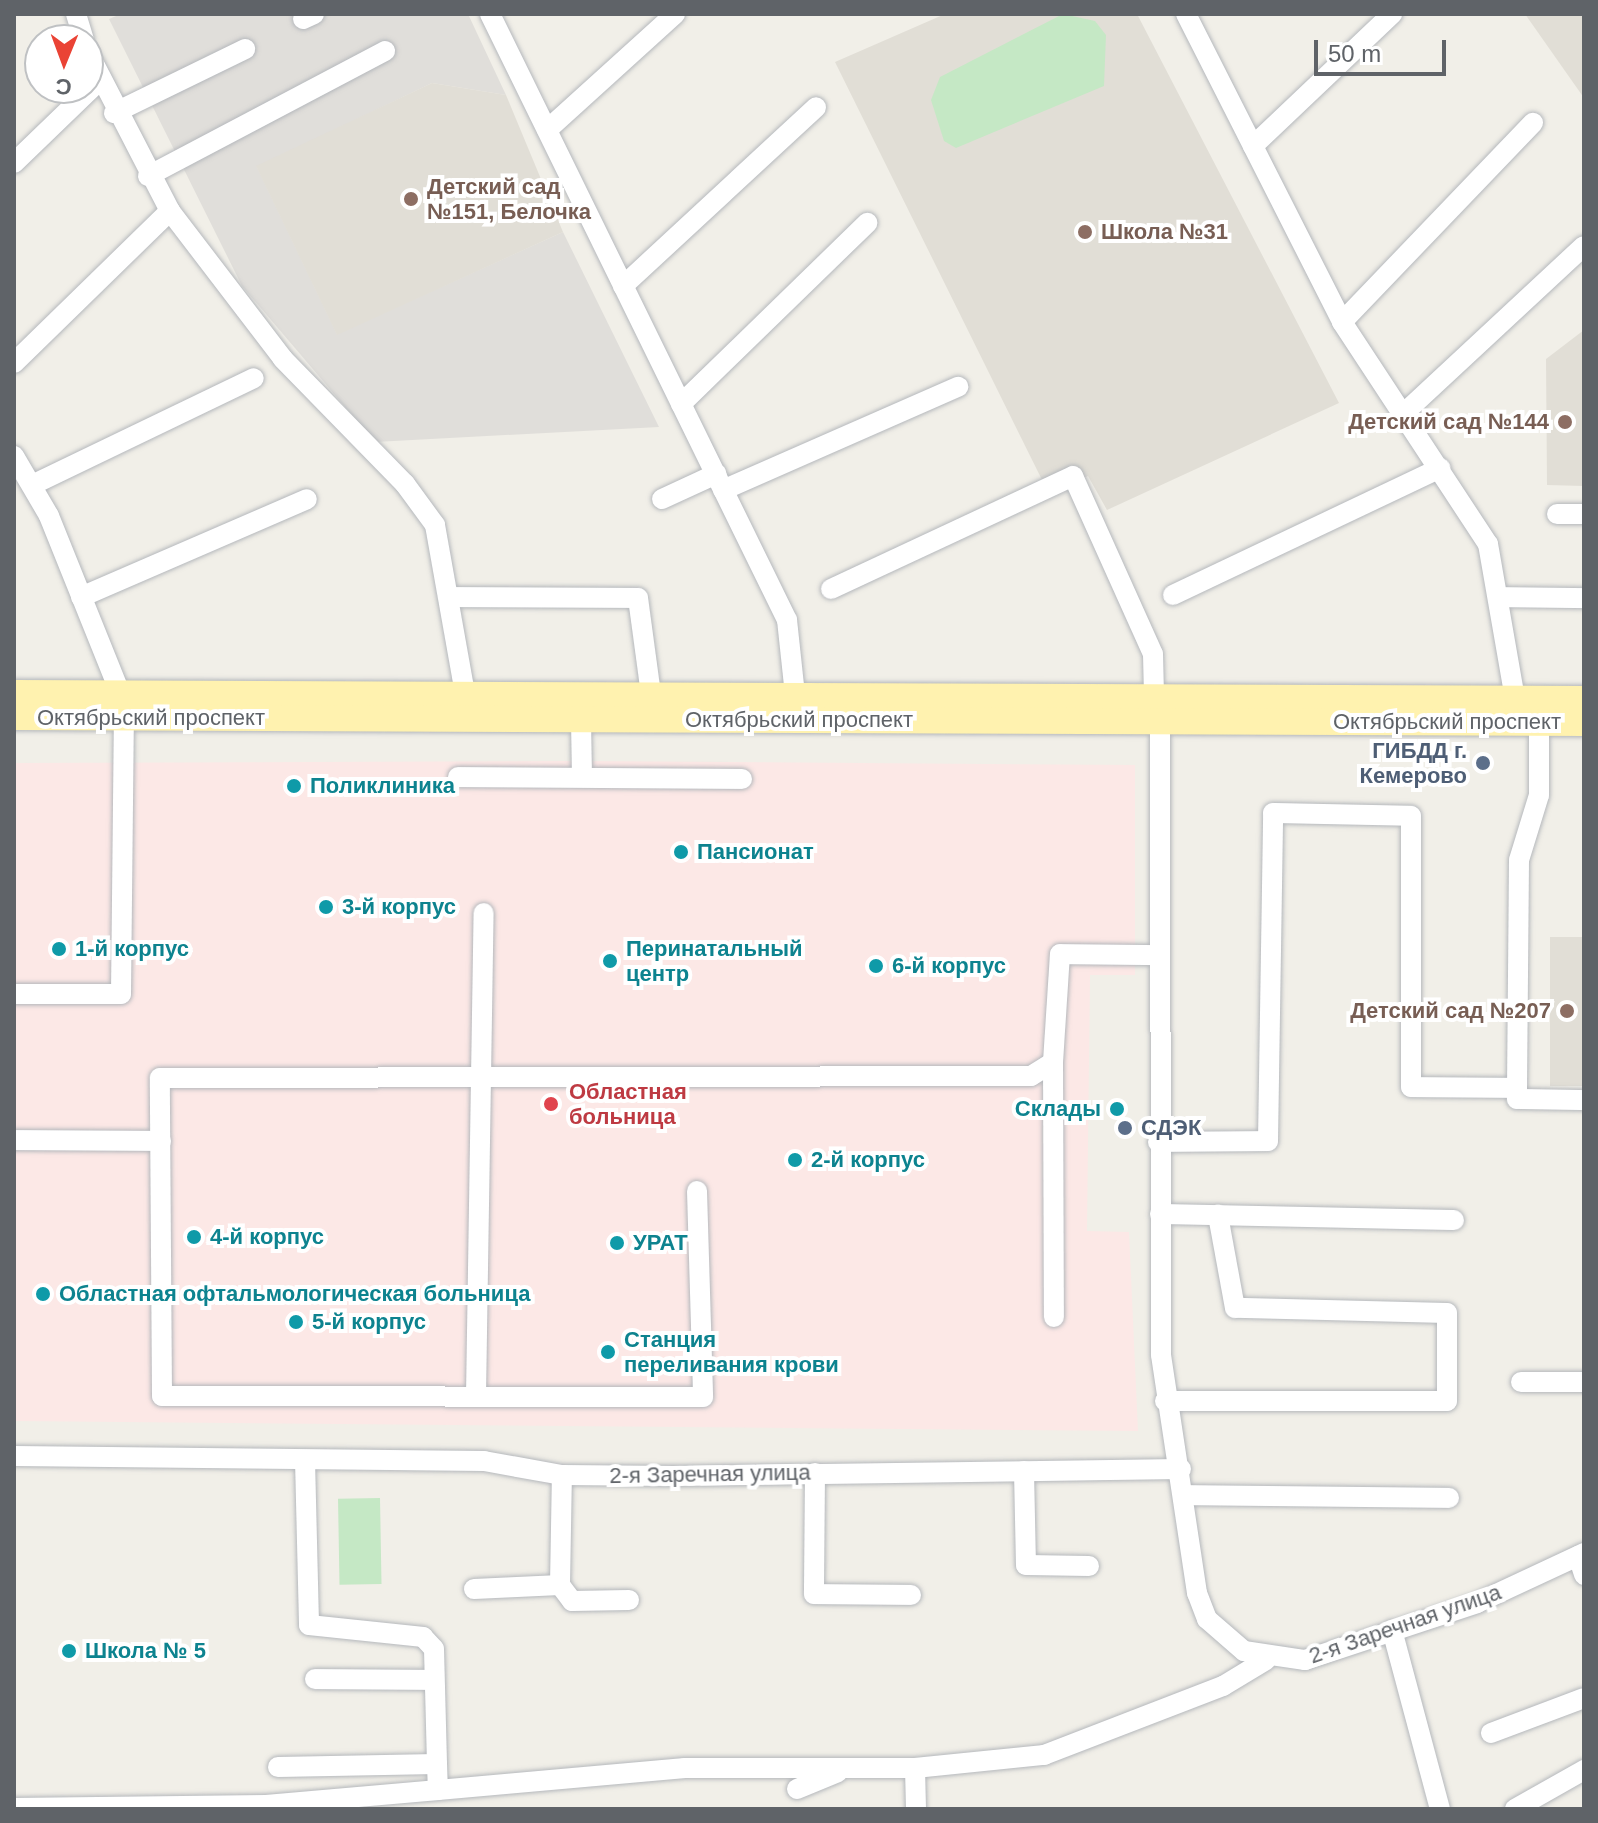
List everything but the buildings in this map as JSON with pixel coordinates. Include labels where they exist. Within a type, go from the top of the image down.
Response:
[{"type":"main road","name":"Октябрьский проспект","points":[[14,693],[122,706],[581,720],[1158,705]]},
{"type":"main road","name":"Октябрьский проспект","points":[[14,717],[122,706],[465,694],[651,694],[1524,714],[1584,723]]},
{"type":"main road","name":"Октябрьский проспект","points":[[1524,714],[1584,699]]},
{"type":"street","points":[[490,14],[787,620],[795,695]]},
{"type":"street","points":[[547,130],[675,14]]},
{"type":"street","points":[[1253,146],[1392,14]]},
{"type":"street","points":[[1195,18],[1253,146],[1342,322],[1488,544],[1539,795],[1519,860],[1517,1094]]},
{"type":"street","points":[[114,113],[245,49]]},
{"type":"street","points":[[148,176],[385,51]]},
{"type":"street","points":[[104,94],[170,211],[283,359],[420,505],[435,525],[465,694]]},
{"type":"street","points":[[14,163],[75,104]]},
{"type":"street","points":[[623,286],[816,107]]},
{"type":"street","points":[[1342,322],[1533,123]]},
{"type":"street","points":[[14,363],[170,211]]},
{"type":"street","points":[[681,404],[867,223]]},
{"type":"street","points":[[1402,415],[1584,246]]},
{"type":"street","points":[[32,485],[254,378]]},
{"type":"street","points":[[662,499],[720,482],[958,387]]},
{"type":"street","points":[[14,456],[32,485],[81,597],[122,706],[121,994],[14,994]]},
{"type":"street","points":[[1173,595],[1440,468]]},
{"type":"street","points":[[14,1808],[266,1807],[685,1768],[915,1768],[1044,1755],[1223,1686],[1266,1660],[1207,1619],[1181,1469],[1165,1401],[1158,1142],[1158,705],[1153,654],[1073,476],[831,589]]},
{"type":"street","points":[[81,597],[307,499]]},
{"type":"street","points":[[1557,514],[1584,514]]},
{"type":"street","points":[[450,597],[638,598],[651,694]]},
{"type":"street","points":[[1501,597],[1584,598]]},
{"type":"street","points":[[581,720],[582,777]]},
{"type":"street","points":[[458,777],[742,779]]},
{"type":"street","points":[[1158,1142],[1268,1141],[1273,813],[1411,816],[1411,1087],[1584,1100]]},
{"type":"street","points":[[476,1396],[484,913]]},
{"type":"street","points":[[1054,1317],[1053,1062],[1060,954],[1158,955]]},
{"type":"street","points":[[697,1191],[703,1397],[162,1396],[160,1078],[1031,1076],[1053,1062]]},
{"type":"street","points":[[14,1140],[161,1141]]},
{"type":"street","points":[[1160,1214],[1454,1220]]},
{"type":"street","points":[[1165,1401],[1447,1401],[1447,1313],[1235,1308],[1218,1215]]},
{"type":"street","points":[[1521,1382],[1584,1382]]},
{"type":"street","name":"2-я Заречная улица","points":[[14,1456],[484,1461],[562,1475],[1181,1469]]},
{"type":"street","points":[[305,1460],[309,1625],[423,1637],[434,1649],[438,1790]]},
{"type":"street","points":[[1024,1471],[1026,1565],[1089,1566]]},
{"type":"street","points":[[815,1473],[814,1594],[911,1595]]},
{"type":"street","points":[[562,1475],[560,1585],[572,1601],[629,1600]]},
{"type":"street","points":[[1184,1495],[1449,1498]]},
{"type":"street","name":"2-я Заречная улица","points":[[1266,1660],[1305,1660],[1477,1603],[1582,1561]]},
{"type":"street","points":[[474,1589],[560,1585]]},
{"type":"street","points":[[1392,1630],[1440,1809]]},
{"type":"street","points":[[315,1679],[433,1680]]},
{"type":"street","points":[[1491,1733],[1584,1698]]},
{"type":"street","points":[[278,1767],[437,1764]]},
{"type":"street","points":[[797,1789],[849,1768]]},
{"type":"street","points":[[915,1768],[916,1809]]},
{"type":"street","points":[[1515,1809],[1584,1770]]},
{"type":"shaded area","points":[[121,14],[468,14],[506,95],[432,83],[257,167],[337,334],[563,232],[659,427],[375,442],[242,286],[109,19]]},
{"type":"shaded area","name":"Школа №31","points":[[945,14],[1137,14],[1339,403],[1107,510],[1088,476],[1049,494],[835,62]]},
{"type":"shaded area","points":[[1525,14],[1584,14],[1584,98]]},
{"type":"shaded area","name":"Детский сад №151, Белочка","points":[[432,83],[506,95],[563,232],[337,335],[256,166]]},
{"type":"shaded area","name":"Детский сад №144","points":[[1584,330],[1584,486],[1547,485],[1546,359]]},
{"type":"shaded area","name":"Областная больница","points":[[578,761],[1135,765],[1135,975],[1090,975],[1087,1231],[1129,1232],[1138,1431],[14,1421],[14,763]]},
{"type":"shaded area","name":"Детский сад №207","points":[[1550,937],[1584,937],[1584,1086],[1550,1086]]},
{"type":"green space","points":[[1063,14],[1095,21],[1106,35],[1104,86],[956,148],[944,141],[931,100],[940,77]]},
{"type":"green space","points":[[380,1498],[382,1584],[340,1585],[338,1499]]},
{"type":"place","name":"Детский сад №151, Белочка","points":[[411,199]]},
{"type":"place","name":"Школа №31","points":[[1085,232]]},
{"type":"place","name":"Детский сад №144","points":[[1565,422]]},
{"type":"place","name":"ГИБДД г. Кемерово","points":[[1483,763]]},
{"type":"place","name":"Поликлиника","points":[[294,786]]},
{"type":"place","name":"Пансионат","points":[[681,852]]},
{"type":"place","name":"3-й корпус","points":[[326,907]]},
{"type":"place","name":"1-й корпус","points":[[59,949]]},
{"type":"place","name":"Перинатальный центр","points":[[610,961]]},
{"type":"place","name":"6-й корпус","points":[[876,966]]},
{"type":"place","name":"Детский сад №207","points":[[1567,1011]]},
{"type":"place","name":"Областная больница","points":[[551,1104]]},
{"type":"place","name":"Склады","points":[[1117,1109]]},
{"type":"place","name":"СДЭК","points":[[1125,1128]]},
{"type":"place","name":"2-й корпус","points":[[795,1160]]},
{"type":"place","name":"4-й корпус","points":[[194,1237]]},
{"type":"place","name":"УРАТ","points":[[617,1243]]},
{"type":"place","name":"Областная офтальмологическая больница","points":[[43,1294]]},
{"type":"place","name":"5-й корпус","points":[[296,1322]]},
{"type":"place","name":"Станция переливания крови","points":[[608,1352]]},
{"type":"place","name":"Школа № 5","points":[[69,1651]]}]
